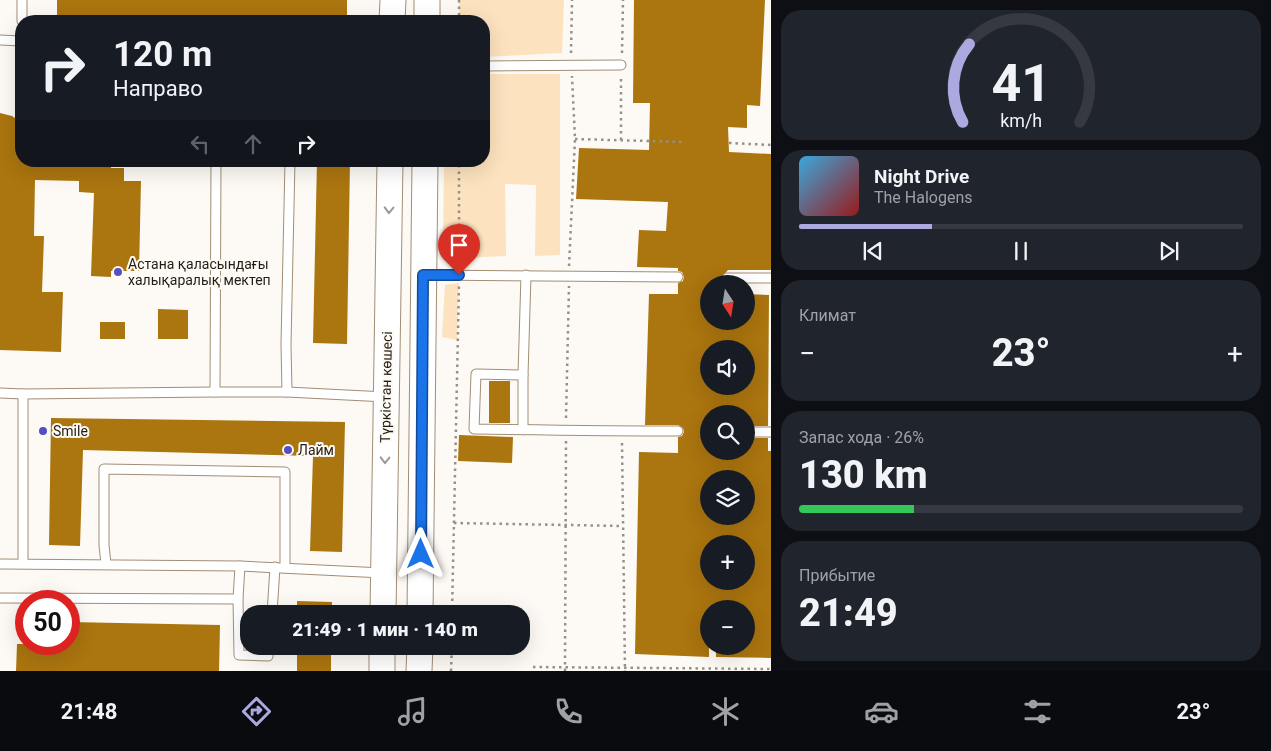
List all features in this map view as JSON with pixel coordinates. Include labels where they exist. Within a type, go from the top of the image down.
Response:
[{"type":"main road","points":[[392,15],[393,0]]},
{"type":"main road","points":[[427,0],[427,15]]},
{"type":"main road","name":"Түркістан көшесі","points":[[383,605],[390,167]]},
{"type":"main road","points":[[420,605],[423,167]]},
{"type":"main road","points":[[382,655],[382,671]]},
{"type":"main road","points":[[419,671],[420,655]]},
{"type":"lane","points":[[22,0],[22,15]]},
{"type":"lane","points":[[0,40],[15,41]]},
{"type":"lane","points":[[490,66],[621,65]]},
{"type":"lane","points":[[214,392],[216,167]]},
{"type":"lane","points":[[287,392],[286,344],[290,167]]},
{"type":"lane","points":[[423,275],[678,277]]},
{"type":"lane","points":[[523,430],[526,275]]},
{"type":"lane","points":[[755,278],[771,278]]},
{"type":"lane","points":[[523,375],[476,374],[474,429],[678,432]]},
{"type":"lane","points":[[0,393],[287,392],[386,397]]},
{"type":"lane","points":[[22,563],[23,394]]},
{"type":"lane","points":[[755,432],[771,432]]},
{"type":"lane","points":[[106,564],[104,545],[104,469],[285,472],[280,567],[274,605]]},
{"type":"lane","points":[[0,564],[240,566],[383,573]]},
{"type":"lane","points":[[240,566],[238,599],[239,655],[268,655]]},
{"type":"lane","points":[[0,598],[238,599]]},
{"type":"path","points":[[459,0],[459,15]]},
{"type":"path","points":[[565,671],[566,430],[569,275],[575,139],[571,65],[572,0]]},
{"type":"path","points":[[575,139],[685,142]]},
{"type":"path","points":[[729,143],[771,145]]},
{"type":"path","points":[[452,605],[459,275],[459,167]]},
{"type":"path","points":[[622,431],[625,669]]},
{"type":"path","points":[[454,523],[623,526]]},
{"type":"path","points":[[451,671],[452,655]]},
{"type":"path","points":[[533,667],[708,670],[771,669]]},
{"type":"shaded area","points":[[459,0],[564,0],[562,53],[490,57],[490,15],[458,15]]},
{"type":"shaded area","points":[[490,74],[560,74],[560,255],[535,256],[536,185],[505,184],[506,256],[460,258],[459,266],[449,264],[443,256],[444,167],[490,167]]},
{"type":"shaded area","points":[[459,283],[457,340],[442,337],[445,285]]},
{"type":"building","points":[[57,0],[347,0],[347,15],[57,15]]},
{"type":"building","points":[[634,0],[765,0],[760,106],[747,105],[747,128],[728,127],[729,152],[771,154],[771,270],[728,270],[724,275],[700,275],[700,330],[755,330],[755,294],[769,295],[768,426],[755,426],[755,405],[700,405],[700,460],[755,460],[755,438],[768,438],[768,451],[771,451],[771,658],[716,657],[716,655],[755,655],[755,600],[700,600],[700,655],[709,655],[709,657],[635,654],[639,452],[678,453],[678,437],[682,436],[684,432],[683,428],[678,425],[645,425],[649,294],[678,294],[678,283],[683,281],[684,277],[682,272],[678,271],[678,268],[637,267],[639,230],[666,231],[668,202],[576,199],[579,148],[649,150],[650,103],[633,103]]},
{"type":"building","points":[[0,113],[15,118],[15,167],[124,168],[124,181],[141,181],[139,271],[111,271],[111,277],[91,276],[94,193],[79,192],[79,181],[35,180],[34,236],[44,236],[42,292],[63,292],[61,352],[0,350]]},
{"type":"building","points":[[317,167],[350,167],[347,344],[313,343]]},
{"type":"building","points":[[158,309],[188,310],[188,339],[158,339]]},
{"type":"building","points":[[100,322],[125,322],[125,339],[100,339]]},
{"type":"building","points":[[489,381],[510,381],[510,423],[489,423]]},
{"type":"building","points":[[51,418],[345,422],[342,552],[310,551],[313,456],[83,450],[80,546],[49,545]]},
{"type":"building","points":[[459,435],[513,437],[512,463],[458,461]]},
{"type":"building","points":[[297,601],[332,602],[332,605],[297,605]]},
{"type":"building","points":[[80,622],[220,625],[219,671],[16,671],[17,655],[80,655]]},
{"type":"building","points":[[297,655],[331,655],[331,671],[297,671]]},
{"type":"place","name":"Астана қаласындағы халықаралық мектеп","points":[[118,272]]},
{"type":"place","name":"Smile","points":[[43,431]]},
{"type":"place","name":"Лайм","points":[[288,450]]},
{"type":"route","points":[[421,554],[423,275],[459,275]]}]
